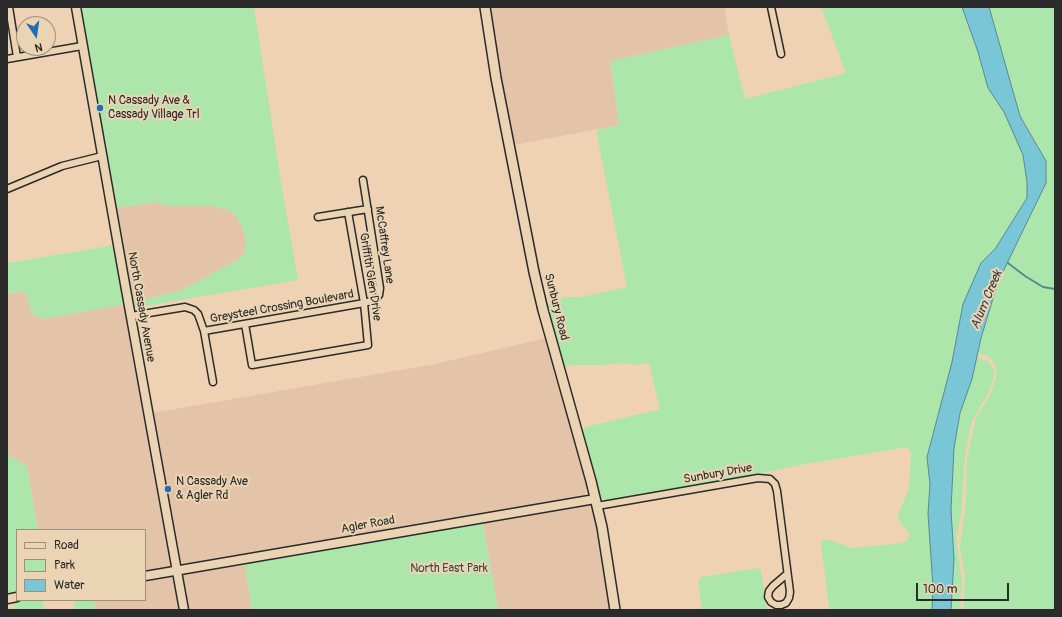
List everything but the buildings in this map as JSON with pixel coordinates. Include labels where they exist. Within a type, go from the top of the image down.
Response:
[{"type":"main road","name":"North Cassady Avenue","points":[[76,7],[184,610]]},
{"type":"main road","name":"Sunbury Road","points":[[485,7],[498,85],[534,272],[602,526],[615,610]]},
{"type":"main road","name":"Agler Road","points":[[146,576],[596,503]]},
{"type":"street","points":[[9,7],[17,57]]},
{"type":"street","points":[[770,7],[781,54]]},
{"type":"street","points":[[7,59],[82,46]]},
{"type":"street","points":[[7,190],[62,166],[102,156]]},
{"type":"street","name":"McCaffrey Lane","points":[[363,180],[380,288],[379,295],[375,300],[364,303]]},
{"type":"street","points":[[318,218],[368,209]]},
{"type":"street","name":"Griffith Glen Drive","points":[[245,324],[252,365],[368,345],[364,303],[348,212]]},
{"type":"street","name":"Greysteel Crossing Boulevard","points":[[204,331],[364,303]]},
{"type":"street","points":[[131,316],[185,307],[194,310],[198,314],[204,331],[213,382]]},
{"type":"street","name":"Sunbury Drive","points":[[596,503],[758,478],[770,479],[775,484],[777,491],[787,574],[789,598],[786,603],[776,605],[771,602],[768,597],[769,591],[787,574]]},
{"type":"shaded area","points":[[484,7],[724,7],[729,35],[610,61],[619,125],[509,146]]},
{"type":"shaded area","points":[[159,202],[165,206],[213,206],[228,210],[238,218],[245,236],[246,247],[243,255],[237,260],[182,290],[133,303],[152,413],[435,364],[546,338],[587,484],[585,495],[583,497],[595,501],[616,610],[498,610],[482,516],[244,562],[252,610],[96,610],[94,601],[146,601],[146,529],[38,529],[27,466],[7,454],[7,294],[23,291],[26,293],[30,309],[33,314],[43,319],[126,304],[115,208]]},
{"type":"green space","points":[[79,7],[254,7],[298,280],[134,308],[133,302],[182,290],[237,260],[243,255],[246,247],[245,236],[238,218],[228,210],[213,206],[165,206],[159,202],[115,208]]},
{"type":"green space","points":[[821,7],[962,7],[978,52],[988,88],[1004,112],[1023,155],[1027,182],[1027,198],[995,249],[981,263],[963,304],[952,362],[927,457],[930,484],[928,514],[933,587],[932,610],[827,610],[829,608],[821,543],[823,540],[831,540],[850,548],[903,543],[908,540],[909,534],[899,520],[898,515],[909,488],[911,453],[908,447],[800,465],[608,501],[602,499],[599,496],[583,430],[586,427],[660,409],[649,363],[634,365],[625,363],[563,366],[554,336],[547,304],[557,302],[564,297],[581,297],[627,287],[596,130],[619,125],[610,61],[729,35],[745,99],[846,73]]},
{"type":"green space","points":[[989,7],[1055,7],[1055,610],[963,610],[965,576],[960,549],[966,500],[967,460],[976,418],[991,393],[997,374],[995,364],[991,359],[978,353],[998,282],[1046,183],[1046,161],[1020,116]]},
{"type":"green space","points":[[115,245],[127,304],[43,319],[33,314],[30,309],[26,293],[23,291],[7,294],[7,263]]},
{"type":"green space","points":[[977,358],[988,361],[994,371],[994,377],[989,392],[972,421],[965,456],[961,515],[956,537],[962,582],[960,610],[951,610],[954,559],[951,510],[954,448],[960,413],[972,379]]},
{"type":"green space","points":[[7,454],[27,466],[38,529],[16,529],[16,592],[7,594]]},
{"type":"green space","name":"North East Park","points":[[483,522],[498,610],[252,610],[244,562]]},
{"type":"green space","points":[[758,568],[761,570],[767,610],[702,610],[698,583],[701,577]]},
{"type":"green space","points":[[43,601],[44,610],[15,610],[14,602]]},
{"type":"green space","points":[[74,601],[94,601],[96,610],[75,610]]},
{"type":"water","name":"Alum Creek","points":[[962,7],[989,7],[1020,116],[1046,161],[1046,183],[998,282],[981,338],[972,379],[960,413],[954,448],[951,510],[954,559],[951,610],[932,610],[933,587],[928,514],[930,484],[927,457],[952,362],[963,304],[981,263],[995,249],[1027,198],[1027,182],[1023,155],[1004,112],[988,88],[978,52]]},
{"type":"waterway","points":[[1008,263],[1043,287],[1055,289]]},
{"type":"place","name":"N Cassady Ave & Cassady Village Trl","points":[[100,108]]},
{"type":"place","name":"N Cassady Ave & Agler Rd","points":[[168,489]]}]
